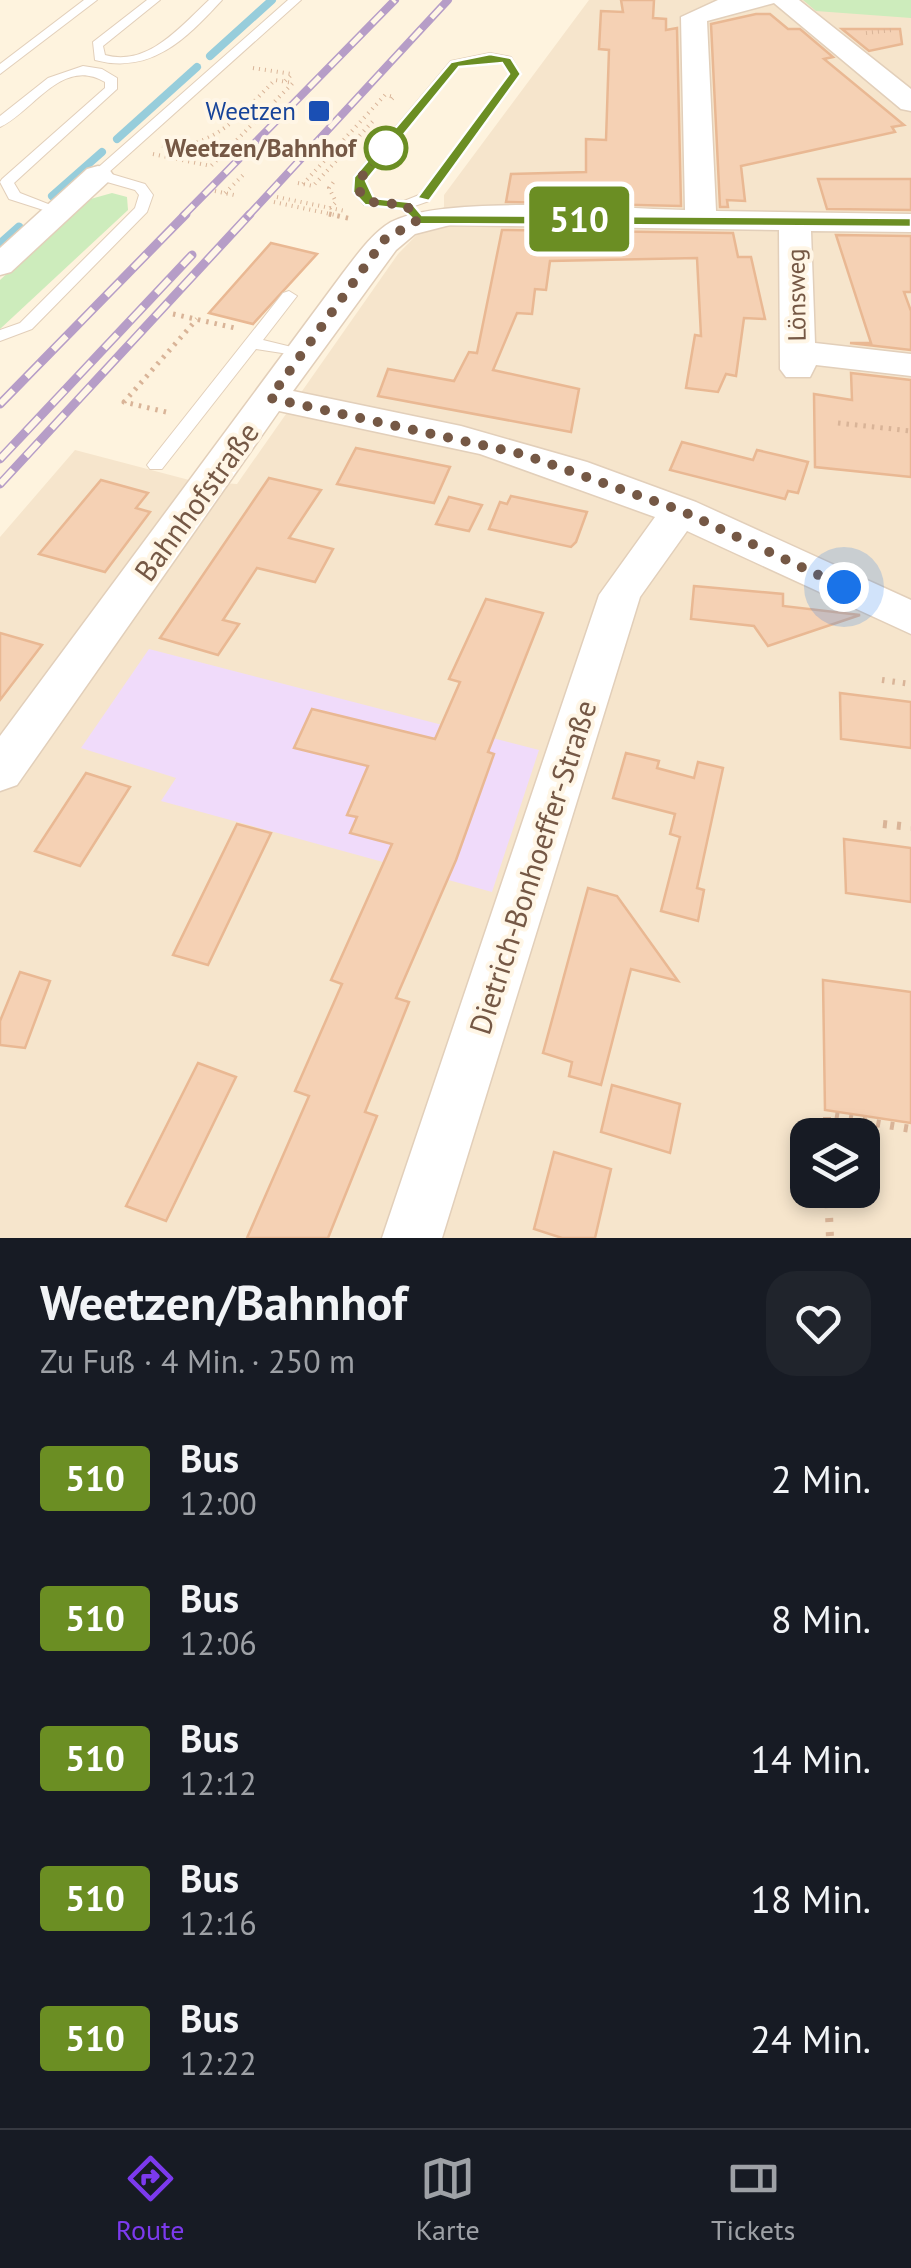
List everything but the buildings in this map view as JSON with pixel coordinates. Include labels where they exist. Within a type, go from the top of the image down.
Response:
[{"type":"street","points":[[701,221],[694,18],[728,5],[764,0]]},
{"type":"street","points":[[784,0],[911,102]]},
{"type":"street","points":[[0,264],[98,176]]},
{"type":"street","points":[[418,218],[909,227]]},
{"type":"street","name":"Bahnhofstraße","points":[[0,772],[384,240],[418,218]]},
{"type":"street","name":"Lönsweg","points":[[795,222],[798,361],[911,365]]},
{"type":"street","points":[[270,398],[522,454],[682,511],[911,618]]},
{"type":"street","name":"Dietrich-Bonhoeffer-Straße","points":[[412,1238],[620,595],[682,511]]},
{"type":"lane","points":[[0,70],[91,0]]},
{"type":"lane","points":[[154,0],[97,46],[99,57],[129,62],[153,55],[216,0]]},
{"type":"lane","points":[[98,176],[295,0]]},
{"type":"lane","points":[[470,58],[507,60],[515,74],[424,198],[418,218],[370,202],[360,192],[359,180],[455,64],[470,58]]},
{"type":"lane","points":[[0,123],[61,75],[89,71],[112,80],[111,89],[7,182],[14,196],[59,211]]},
{"type":"lane","points":[[0,336],[26,326],[142,208],[146,194],[140,187],[98,176]]},
{"type":"lane","points":[[156,465],[289,296]]},
{"type":"lane","points":[[252,342],[302,354]]},
{"type":"path","points":[[267,70],[292,74],[284,82]]},
{"type":"path","points":[[149,153],[211,166],[293,83],[275,80],[212,138],[194,148],[175,148]]},
{"type":"path","points":[[384,95],[394,97],[313,186],[301,184],[384,95]]},
{"type":"path","points":[[234,172],[252,176]]},
{"type":"path","points":[[224,193],[245,173]]},
{"type":"path","points":[[215,191],[234,195]]},
{"type":"path","points":[[316,204],[276,199],[418,218]]},
{"type":"path","points":[[192,419],[124,402],[197,320]]},
{"type":"path","points":[[838,423],[911,431]]},
{"type":"path","points":[[882,680],[911,684]]},
{"type":"path","points":[[883,824],[911,828]]},
{"type":"path","points":[[880,1124],[911,1129]]},
{"type":"path","points":[[829,1208],[830,1238]]},
{"type":"shaded area","points":[[589,0],[911,0],[911,1238],[0,1238],[0,537],[75,450],[193,481],[237,484],[398,254],[444,207],[444,195]]},
{"type":"shaded area","points":[[149,649],[539,750],[492,892],[161,801],[176,778],[81,748]]},
{"type":"green space","points":[[803,0],[911,0],[911,18],[816,11]]},
{"type":"green space","points":[[112,193],[127,197],[128,210],[0,329],[0,280],[87,200]]},
{"type":"waterway","points":[[210,56],[272,0]]},
{"type":"waterway","points":[[117,139],[197,67]]},
{"type":"waterway","points":[[52,196],[102,152]]},
{"type":"waterway","points":[[0,244],[19,227]]},
{"type":"railway","points":[[183,216],[395,0]]},
{"type":"railway","points":[[248,216],[448,0]]},
{"type":"railway","points":[[0,404],[186,214]]},
{"type":"railway","points":[[0,484],[250,214]]},
{"type":"railway","points":[[0,459],[192,255]]},
{"type":"bus line","name":"510","points":[[424,198],[515,74],[507,60],[490,57],[455,64],[359,180],[360,192],[370,202],[406,205],[418,220],[450,216],[911,222]]},
{"type":"place","name":"Weetzen","points":[[319,111]]},
{"type":"place","name":"Weetzen/Bahnhof","points":[[386,148]]},
{"type":"route","points":[[386,148],[359,180],[360,192],[370,202],[406,205],[418,220],[384,240],[270,398],[522,454],[682,511],[844,587]]}]
